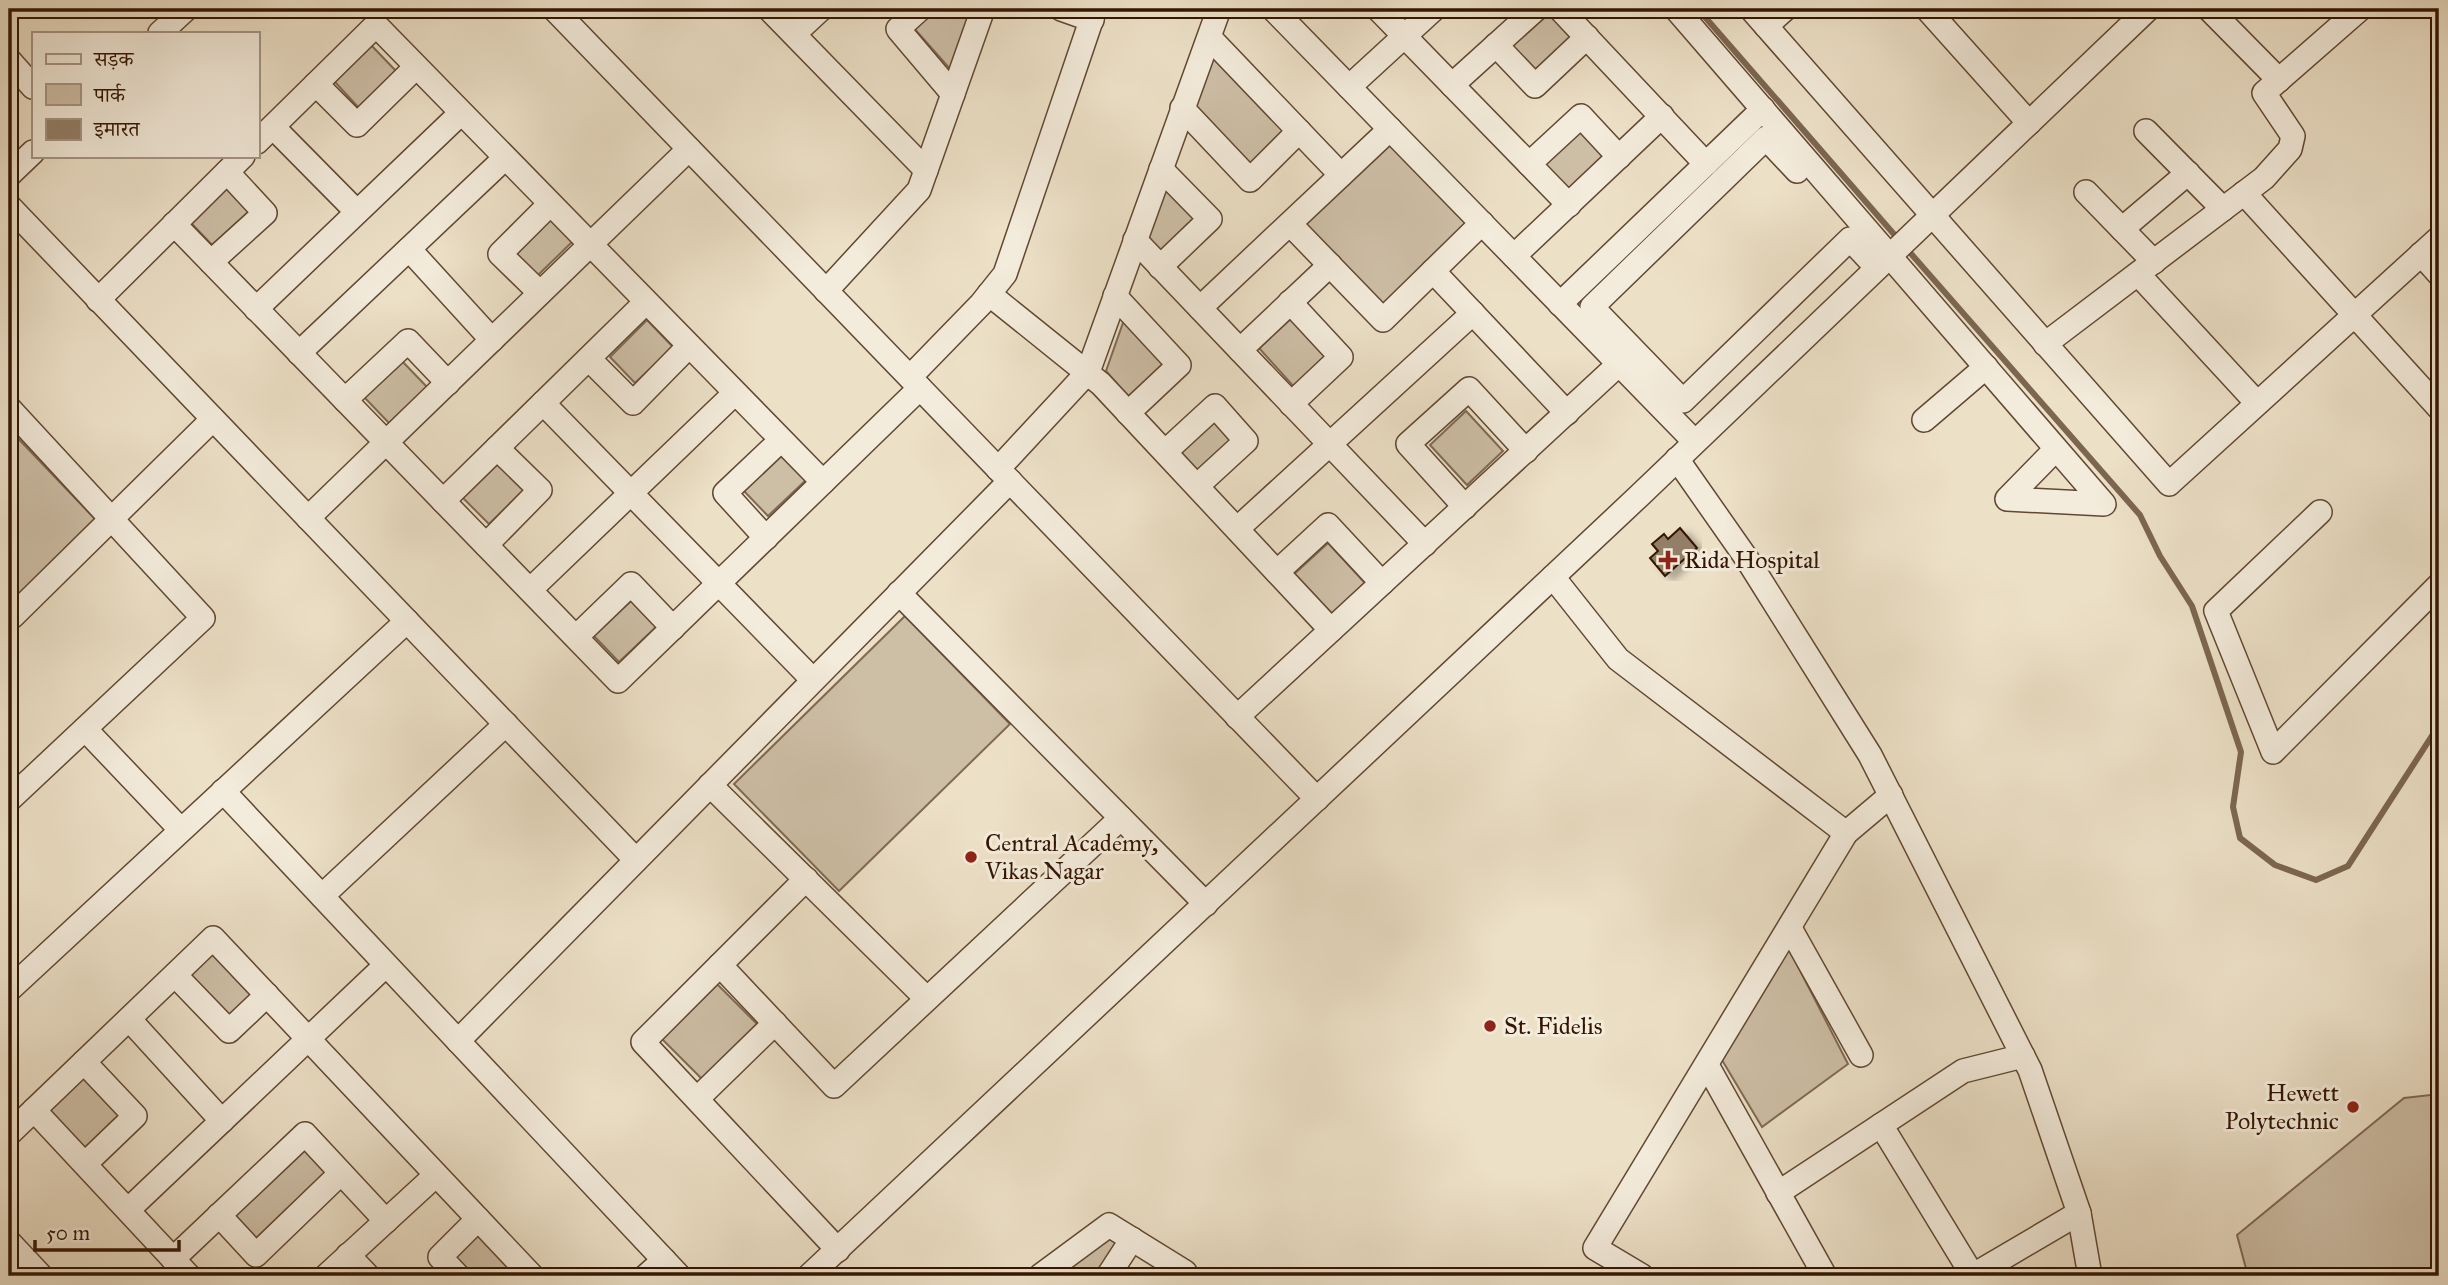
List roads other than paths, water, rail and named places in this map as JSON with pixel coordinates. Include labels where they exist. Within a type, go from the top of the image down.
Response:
[{"type":"street","points":[[161,32],[186,9]]},
{"type":"street","points":[[554,9],[1317,799]]},
{"type":"street","points":[[769,9],[926,170]]},
{"type":"street","points":[[794,34],[821,9]]},
{"type":"street","points":[[920,9],[898,29],[953,94]]},
{"type":"street","points":[[826,290],[919,190],[983,9]]},
{"type":"street","points":[[174,225],[618,681],[823,482],[915,383],[1005,274],[1094,14],[1061,9]]},
{"type":"street","points":[[458,1041],[899,593],[1004,475],[1087,372],[1219,9]]},
{"type":"street","points":[[1273,9],[1695,442]]},
{"type":"street","points":[[1378,9],[1569,205]]},
{"type":"street","points":[[1349,87],[1434,9]]},
{"type":"street","points":[[1452,85],[1536,9]]},
{"type":"street","points":[[1560,9],[1706,164]]},
{"type":"street","points":[[1676,9],[1893,253],[2056,449]]},
{"type":"street","points":[[1785,9],[1758,17],[2169,484],[2439,238]]},
{"type":"street","points":[[1927,9],[2029,123]]},
{"type":"street","points":[[806,879],[643,1042],[697,1099],[826,1267],[2148,9]]},
{"type":"street","points":[[2209,9],[2279,80]]},
{"type":"street","points":[[2045,344],[2264,178],[2290,149],[2293,136],[2264,93],[2360,9]]},
{"type":"street","points":[[357,212],[265,134],[376,25],[823,482]]},
{"type":"street","points":[[1496,45],[1535,86],[1587,37]]},
{"type":"street","points":[[1210,38],[1341,175]]},
{"type":"street","points":[[9,60],[32,86]]},
{"type":"street","points":[[316,84],[357,125],[416,67]]},
{"type":"street","points":[[1182,108],[1250,180],[1299,131]]},
{"type":"street","points":[[1560,304],[1763,109]]},
{"type":"street","points":[[256,309],[461,113]]},
{"type":"street","points":[[1529,164],[1581,116],[1619,157]]},
{"type":"street","points":[[1514,256],[1661,116]]},
{"type":"street","points":[[1200,308],[1390,129]]},
{"type":"street","points":[[2146,131],[2223,209]]},
{"type":"street","points":[[1766,138],[1856,233],[1850,239],[1683,401],[1592,307],[1766,138]]},
{"type":"street","points":[[308,518],[689,149]]},
{"type":"street","points":[[9,175],[32,153]]},
{"type":"street","points":[[299,353],[505,158]]},
{"type":"street","points":[[98,300],[235,164],[265,213],[211,262]]},
{"type":"street","points":[[1160,267],[1210,219],[1161,169]]},
{"type":"street","points":[[2122,229],[2188,173]]},
{"type":"street","points":[[2086,192],[2122,229],[2146,268],[2257,403]]},
{"type":"street","points":[[2244,193],[2439,408]]},
{"type":"street","points":[[540,293],[500,254],[550,204]]},
{"type":"street","points":[[9,206],[636,860]]},
{"type":"street","points":[[1290,224],[1383,320],[1482,223]]},
{"type":"street","points":[[1850,239],[1893,253]]},
{"type":"street","points":[[1135,240],[1425,544]]},
{"type":"street","points":[[409,250],[492,340]]},
{"type":"street","points":[[2421,254],[2439,274]]},
{"type":"street","points":[[1240,350],[1330,265]]},
{"type":"street","points":[[1433,271],[1567,413]]},
{"type":"street","points":[[989,294],[1101,384],[1331,630]]},
{"type":"street","points":[[1115,296],[1179,365],[1128,413]]},
{"type":"street","points":[[443,501],[646,302]]},
{"type":"street","points":[[1290,302],[1341,357],[1291,404]]},
{"type":"street","points":[[1237,529],[1473,313]]},
{"type":"street","points":[[345,400],[408,341],[448,383]]},
{"type":"street","points":[[589,359],[633,403],[689,346]]},
{"type":"street","points":[[1237,717],[1619,364]]},
{"type":"street","points":[[1924,420],[1986,367]]},
{"type":"street","points":[[1465,507],[1408,444],[1469,389],[1526,451]]},
{"type":"street","points":[[530,590],[735,393]]},
{"type":"street","points":[[543,403],[813,680]]},
{"type":"street","points":[[1165,452],[1215,406],[1246,441],[1197,486]]},
{"type":"street","points":[[9,408],[204,618],[9,800]]},
{"type":"street","points":[[9,612],[13,616],[213,419]]},
{"type":"street","points":[[766,538],[725,494],[781,440]]},
{"type":"street","points":[[486,545],[540,490],[497,448]]},
{"type":"street","points":[[1677,459],[1747,559],[1870,755],[2023,1056],[2079,1213],[2090,1276]]},
{"type":"street","points":[[2320,512],[2216,611],[2273,752],[2439,585]]},
{"type":"street","points":[[1277,572],[1328,525],[1382,583]]},
{"type":"street","points":[[1553,577],[1618,659],[1846,833]]},
{"type":"street","points":[[576,637],[631,584],[673,628]]},
{"type":"street","points":[[899,593],[1206,904]]},
{"type":"street","points":[[9,990],[407,621]]},
{"type":"street","points":[[322,897],[506,724]]},
{"type":"street","points":[[85,729],[181,830]]},
{"type":"street","points":[[710,785],[926,998]]},
{"type":"street","points":[[223,791],[671,1268],[646,1276]]},
{"type":"street","points":[[1642,1276],[1595,1248],[1846,833],[1891,795]]},
{"type":"street","points":[[720,965],[834,1086],[1121,818]]},
{"type":"street","points":[[1790,928],[1861,1055]]},
{"type":"street","points":[[9,1134],[213,938],[531,1276]]},
{"type":"street","points":[[128,1210],[386,965]]},
{"type":"street","points":[[175,975],[229,1031],[267,995]]},
{"type":"street","points":[[128,1019],[222,1121]]},
{"type":"street","points":[[697,1099],[775,1023]]},
{"type":"street","points":[[1778,1193],[1962,1071],[2023,1056]]},
{"type":"street","points":[[84,1062],[135,1116],[85,1164]]},
{"type":"street","points":[[1707,1065],[1825,1276]]},
{"type":"street","points":[[34,1110],[189,1276]]},
{"type":"street","points":[[1881,1125],[1972,1276],[2079,1213]]},
{"type":"street","points":[[173,1259],[304,1134],[386,1221]]},
{"type":"street","points":[[219,1215],[256,1255],[341,1173]]},
{"type":"street","points":[[326,1276],[436,1175]]},
{"type":"street","points":[[458,1276],[440,1257],[478,1219]]},
{"type":"street","points":[[1040,1276],[1109,1225],[1185,1272],[1183,1276]]},
{"type":"street","points":[[1108,1276],[1132,1239]]},
{"type":"street","points":[[9,1242],[28,1272]]},
{"type":"street","points":[[348,1255],[368,1276]]},
{"type":"waterway","points":[[1698,9],[1899,240]]},
{"type":"waterway","points":[[1906,248],[2140,515],[2160,556],[2192,606],[2241,752],[2233,807],[2240,838],[2275,865],[2316,880],[2348,866],[2439,725]]},
{"type":"place","name":"Rida Hospital","points":[[1668,560]]},
{"type":"place","name":"Central Academy, Vikas Nagar","points":[[971,857]]},
{"type":"place","name":"St. Fidelis","points":[[1490,1026]]},
{"type":"place","name":"Hewett Polytechnic","points":[[2353,1107]]}]
